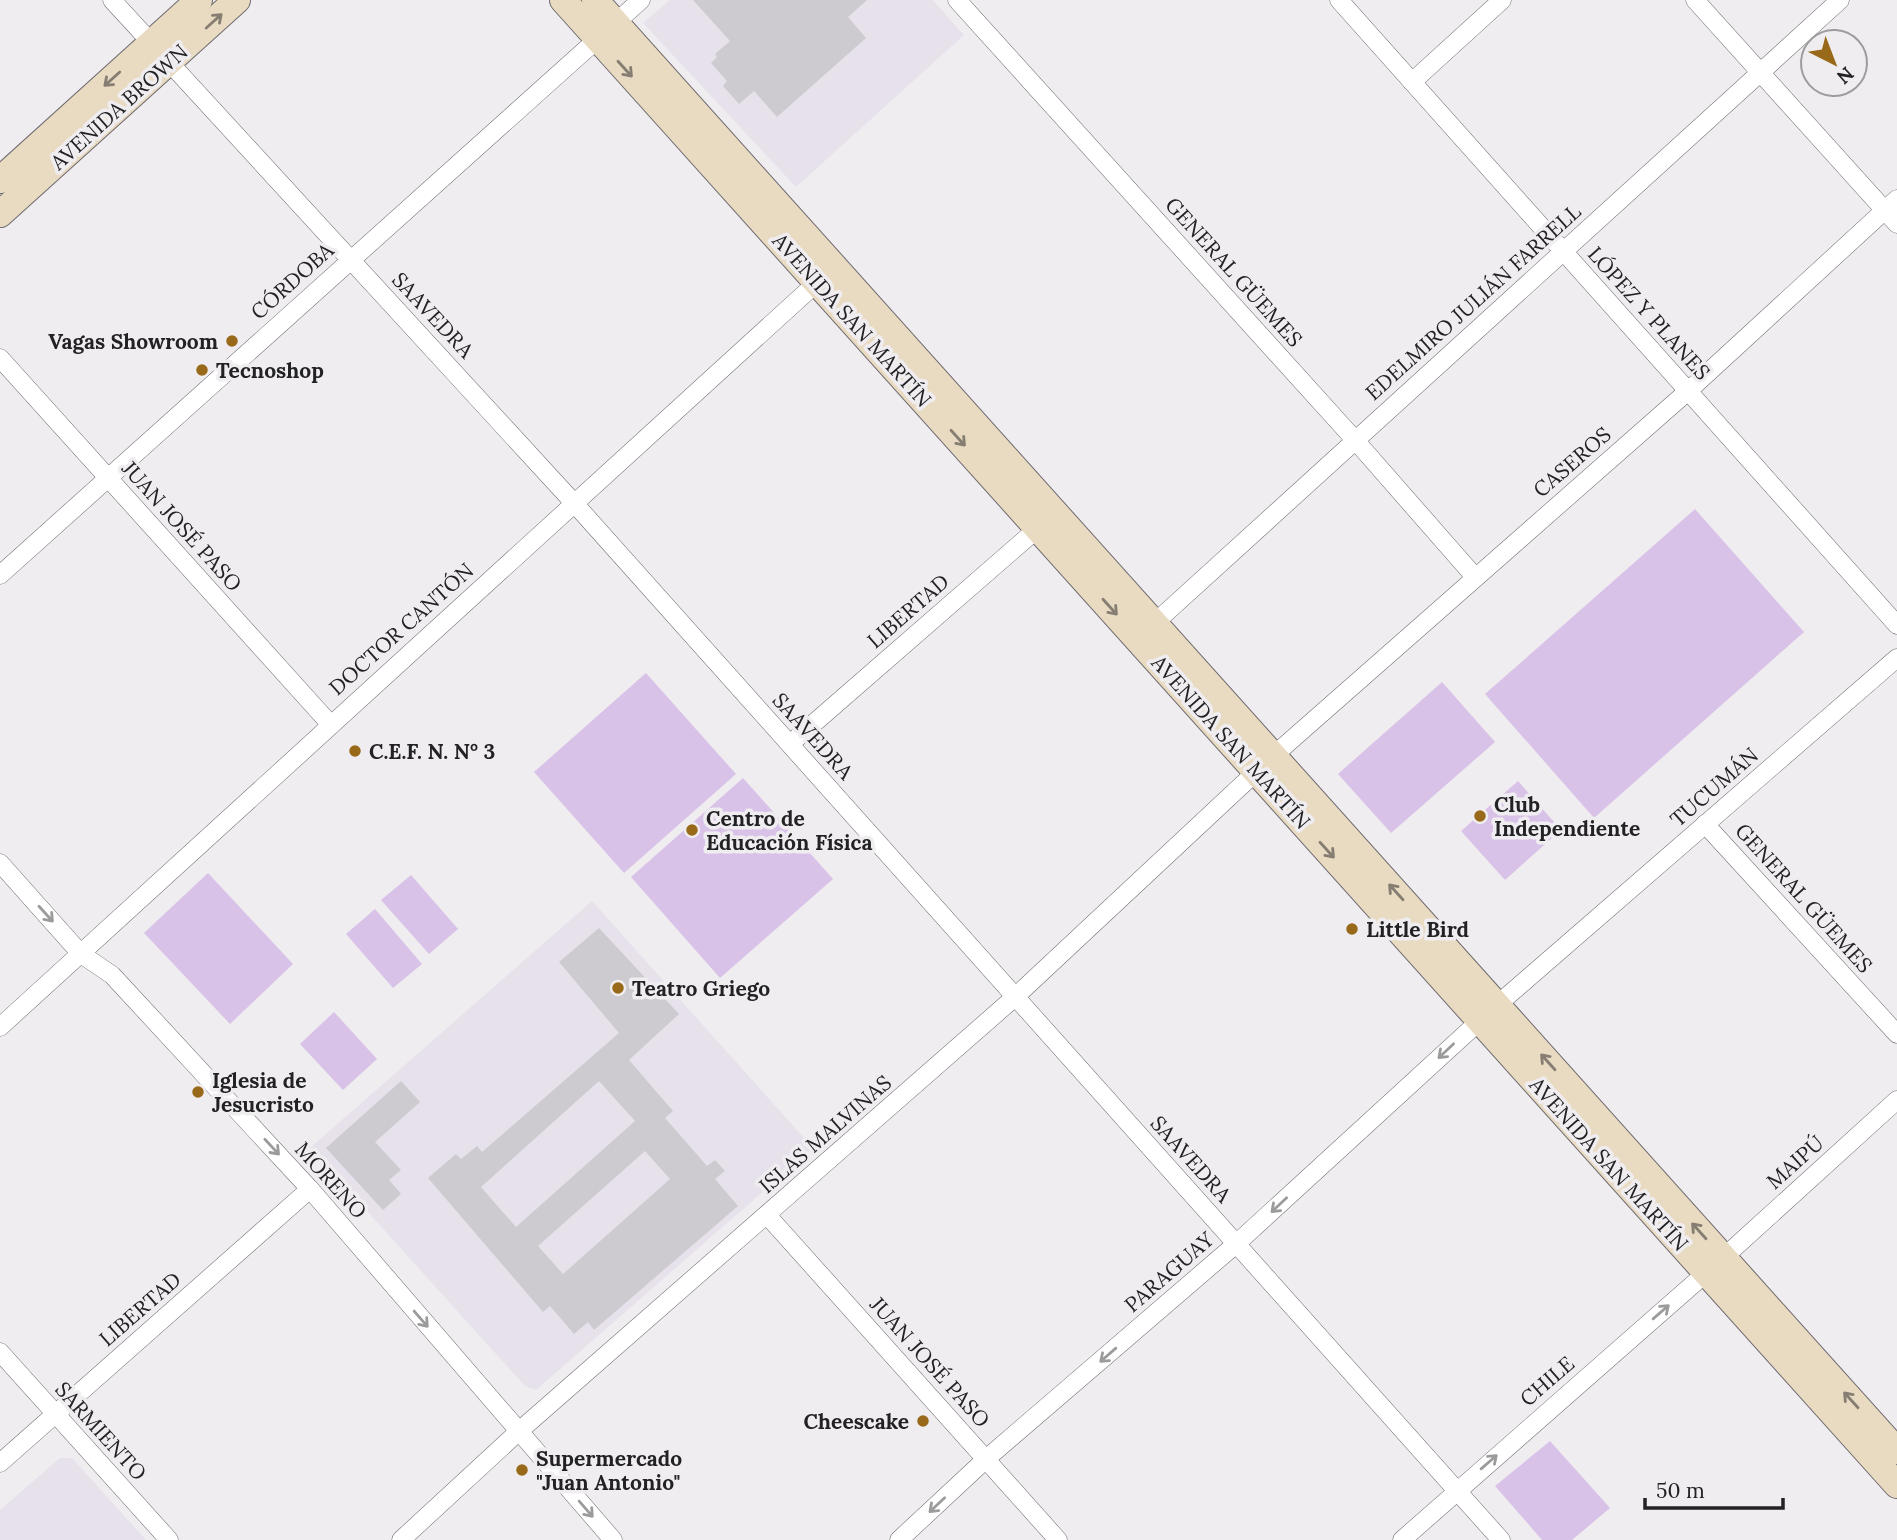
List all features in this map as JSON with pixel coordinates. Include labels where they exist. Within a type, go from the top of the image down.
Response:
[{"type":"main road","name":"AVENIDA BROWN","points":[[0,214],[160,52],[199,0]]},
{"type":"main road","name":"AVENIDA BROWN","points":[[3,171],[160,52],[237,0]]},
{"type":"main road","name":"AVENIDA SAN MARTÍN","points":[[563,0],[606,30],[1047,520],[1715,1265],[1897,1485]]},
{"type":"main road","name":"AVENIDA SAN MARTÍN","points":[[595,0],[606,30]]},
{"type":"main road","name":"AVENIDA SAN MARTÍN","points":[[1715,1265],[1897,1451]]},
{"type":"street","name":"SAAVEDRA","points":[[112,0],[573,503],[1501,1540]]},
{"type":"street","name":"CÓRDOBA","points":[[0,575],[641,0]]},
{"type":"street","name":"GENERAL GÜEMES","points":[[957,0],[1355,440],[1475,577]]},
{"type":"street","name":"LÓPEZ Y PLANES","points":[[1339,0],[1897,625]]},
{"type":"street","points":[[1412,82],[1502,0]]},
{"type":"street","points":[[1695,0],[1893,211]]},
{"type":"street","name":"EDELMIRO JULIÁN FARRELL","points":[[1146,631],[1840,0]]},
{"type":"street","name":"CASEROS","points":[[1265,763],[1893,211]]},
{"type":"street","name":"DOCTOR CANTÓN","points":[[0,1027],[826,274]]},
{"type":"street","name":"JUAN JOSÉ PASO","points":[[0,358],[331,725]]},
{"type":"street","name":"LIBERTAD","points":[[790,744],[1047,520]]},
{"type":"street","name":"TUCUMÁN","points":[[1488,1012],[1897,658]]},
{"type":"street","name":"ISLAS MALVINAS","points":[[401,1540],[518,1432],[1016,997],[1265,763]]},
{"type":"street","name":"GENERAL GÜEMES","points":[[1705,824],[1897,1034]]},
{"type":"street","name":"MORENO","points":[[0,863],[81,954],[112,975],[310,1189],[613,1540]]},
{"type":"street","name":"PARAGUAY","points":[[899,1540],[986,1460],[1237,1244],[1488,1012]]},
{"type":"street","name":"MAIPÚ","points":[[1715,1265],[1897,1100]]},
{"type":"street","name":"LIBERTAD","points":[[0,1464],[310,1189]]},
{"type":"street","name":"JUAN JOSÉ PASO","points":[[767,1215],[1058,1540]]},
{"type":"street","name":"CHILE","points":[[1402,1540],[1715,1265]]},
{"type":"street","name":"SARMIENTO","points":[[0,1352],[169,1540]]},
{"type":"shaded area","points":[[670,0],[933,0],[964,35],[796,187],[643,23]]},
{"type":"shaded area","points":[[1695,509],[1804,632],[1594,818],[1485,694]]},
{"type":"shaded area","points":[[646,673],[736,774],[624,873],[534,772]]},
{"type":"shaded area","points":[[1442,682],[1495,742],[1391,833],[1338,774]]},
{"type":"shaded area","points":[[743,778],[833,879],[720,978],[631,877]]},
{"type":"shaded area","points":[[1518,781],[1561,830],[1505,880],[1461,831]]},
{"type":"shaded area","points":[[208,873],[293,964],[230,1024],[144,933]]},
{"type":"shaded area","points":[[411,875],[458,929],[429,954],[381,900]]},
{"type":"shaded area","points":[[592,901],[813,1148],[536,1390],[525,1386],[310,1148]]},
{"type":"shaded area","points":[[375,909],[422,964],[393,988],[346,934]]},
{"type":"shaded area","points":[[334,1012],[377,1059],[343,1090],[300,1044]]},
{"type":"shaded area","points":[[1550,1441],[1610,1508],[1572,1540],[1542,1540],[1495,1486]]},
{"type":"shaded area","points":[[60,1458],[72,1458],[146,1540],[0,1540],[0,1510]]},
{"type":"building","points":[[693,0],[867,0],[848,17],[866,38],[777,117],[754,91],[739,104],[723,86],[727,81],[711,63],[717,57],[715,54],[730,41]]},
{"type":"building","points":[[599,928],[679,1014],[629,1060],[673,1111],[665,1118],[707,1166],[715,1160],[725,1171],[715,1179],[738,1206],[594,1330],[588,1322],[574,1334],[550,1306],[543,1312],[428,1178],[456,1154],[461,1159],[477,1146],[482,1152],[619,1033],[559,962]],"holes":[[[599,1081],[635,1121],[516,1227],[481,1187]],[[645,1151],[670,1179],[563,1274],[538,1246]]]},
{"type":"building","points":[[401,1081],[420,1102],[375,1142],[401,1170],[389,1180],[401,1194],[383,1210],[326,1148]]},
{"type":"place","name":"Vagas Showroom","points":[[232,341]]},
{"type":"place","name":"Tecnoshop","points":[[202,370]]},
{"type":"place","name":"C.E.F. N. N° 3","points":[[355,751]]},
{"type":"place","name":"Club Independiente","points":[[1480,816]]},
{"type":"place","name":"Centro de Educación Física","points":[[692,830]]},
{"type":"place","name":"Little Bird","points":[[1352,929]]},
{"type":"place","name":"Teatro Griego","points":[[618,988]]},
{"type":"place","name":"Iglesia de Jesucristo","points":[[198,1092]]},
{"type":"place","name":"Cheescake","points":[[923,1421]]},
{"type":"place","name":"Supermercado \"Juan Antonio\"","points":[[522,1470]]}]
